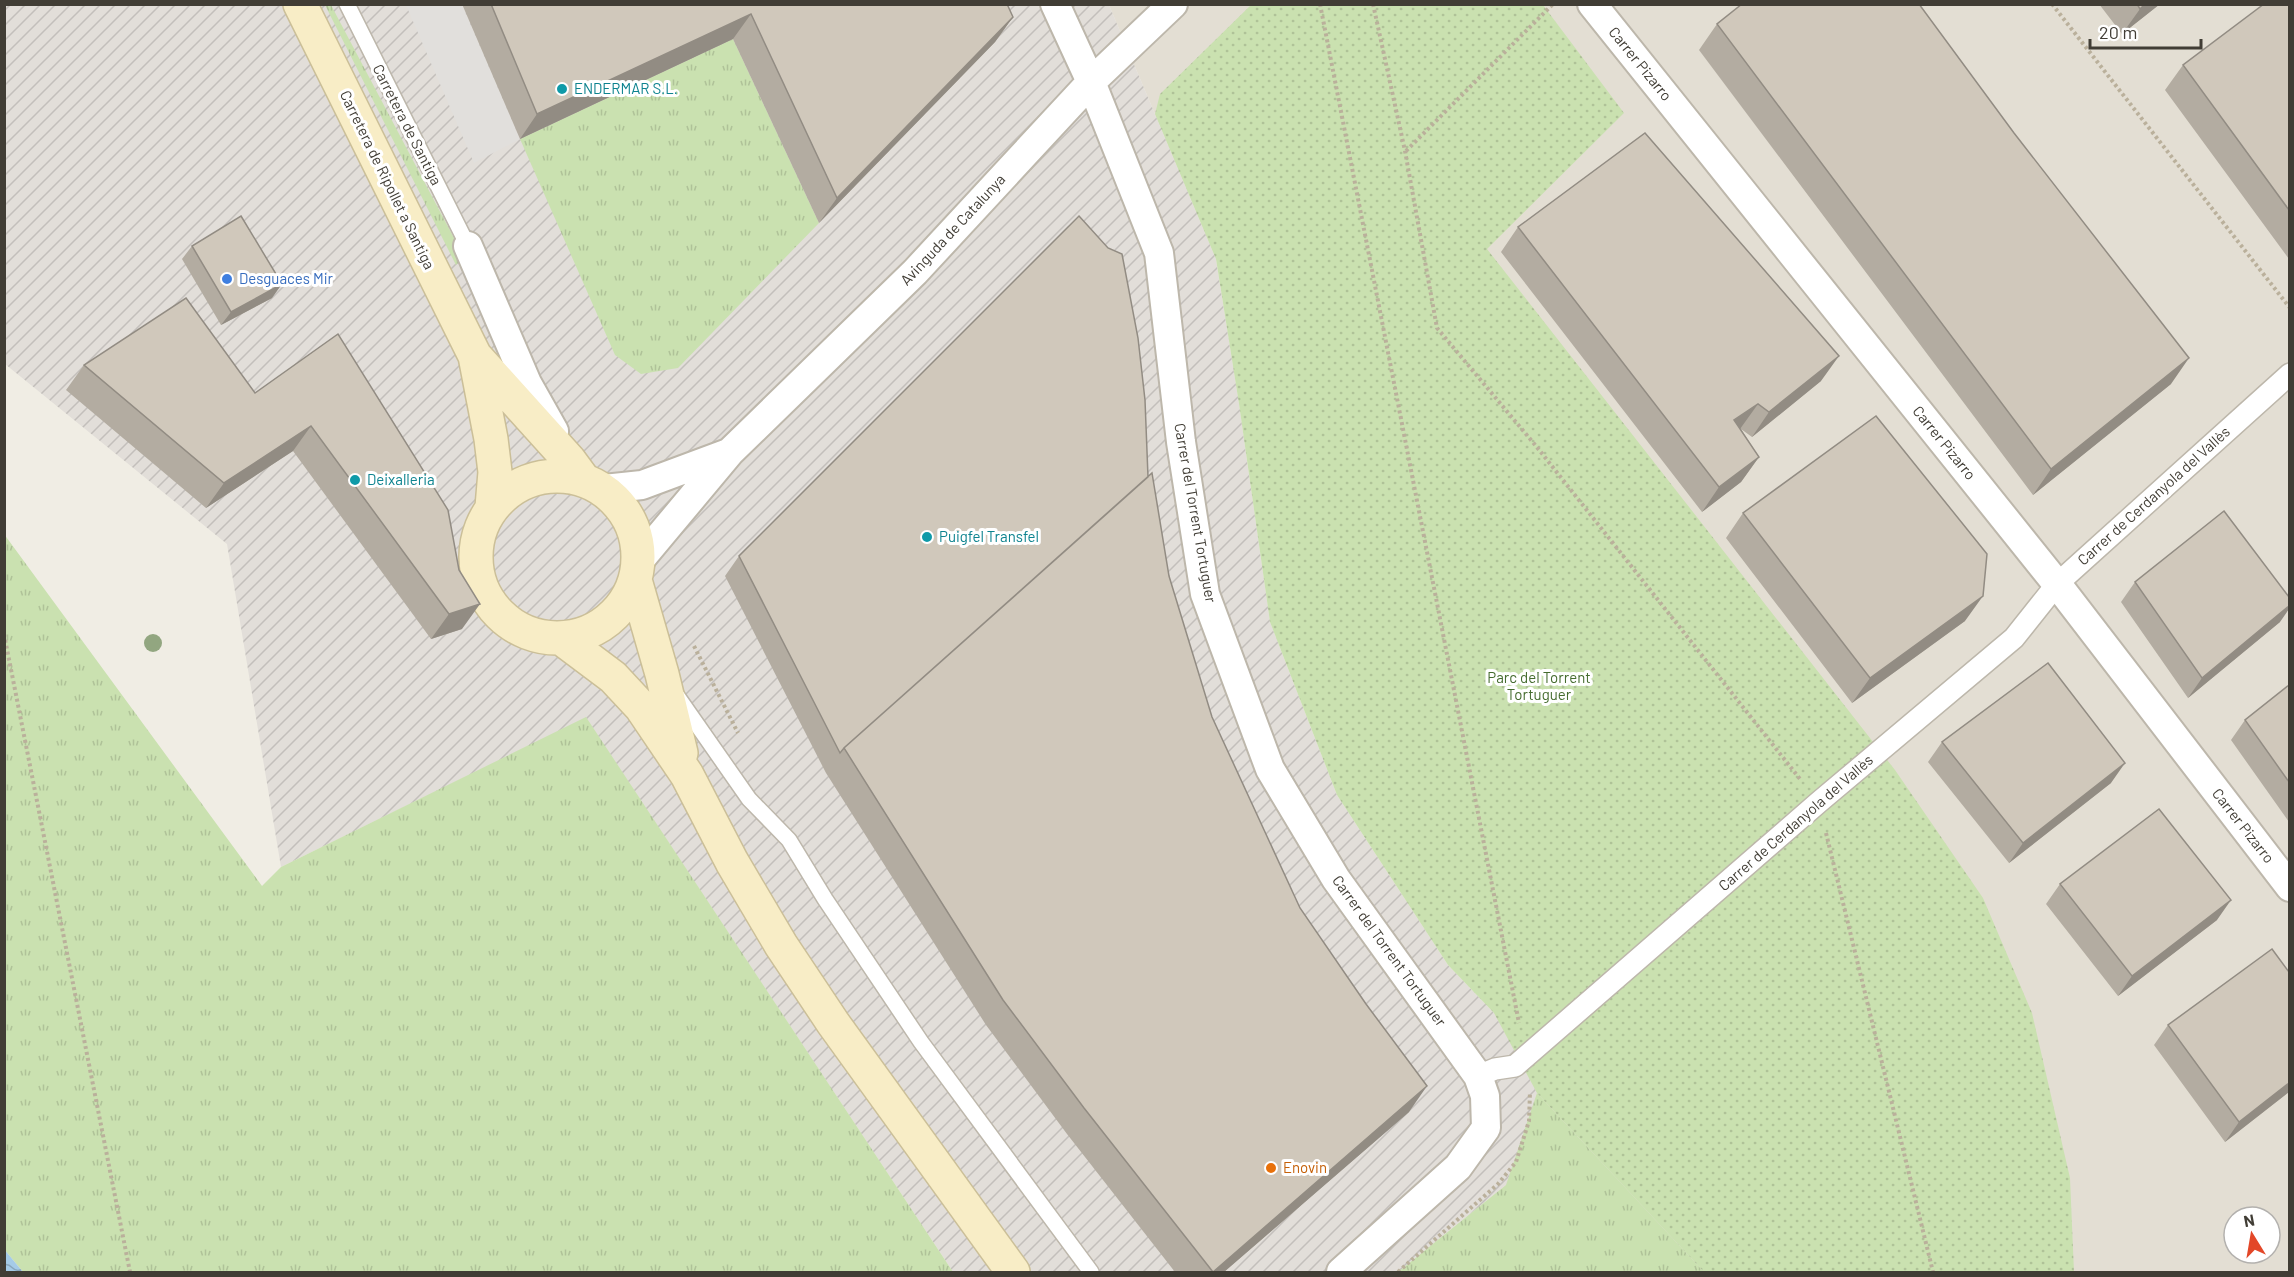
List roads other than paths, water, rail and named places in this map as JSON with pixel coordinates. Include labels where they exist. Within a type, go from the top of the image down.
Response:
[{"type":"main road","name":"Carretera de Ripollet a Santiga","points":[[300,4],[475,356]]},
{"type":"main road","points":[[475,356],[585,476],[622,506],[631,519],[637,535],[637,570],[687,776]]},
{"type":"main road","points":[[475,356],[492,439],[495,472],[492,507],[479,532],[475,550],[477,578],[482,592],[504,621],[529,634],[545,638],[561,638],[587,632],[604,623],[622,603],[637,570]]},
{"type":"main road","points":[[492,507],[522,483],[551,476],[585,476]]},
{"type":"main road","points":[[561,638],[613,677],[641,707],[687,776],[732,862],[781,945],[833,1023],[1013,1272]]},
{"type":"street","name":"Carrer del Torrent Tortuguer","points":[[1055,4],[1091,82],[1160,253],[1181,442],[1205,594],[1270,769],[1336,879],[1478,1076]]},
{"type":"street","name":"Avinguda de Catalunya","points":[[637,570],[730,452],[915,272],[1091,82],[1173,4]]},
{"type":"street","name":"Carrer Pizarro","points":[[1592,4],[2057,584],[2289,886]]},
{"type":"street","points":[[468,246],[527,383],[585,476]]},
{"type":"street","name":"Carrer de Cerdanyola del Vallès","points":[[1478,1076],[1495,1069],[1515,1066],[1819,802],[2014,638],[2057,584],[2289,374]]},
{"type":"street","name":"Avinguda de Catalunya","points":[[585,476],[642,485],[730,452]]},
{"type":"street","points":[[1341,1272],[1458,1167],[1486,1128],[1485,1096],[1478,1076]]},
{"type":"lane","name":"Carretera de Santiga","points":[[346,4],[468,246]]},
{"type":"lane","points":[[662,674],[749,799],[789,840],[825,899],[921,1042],[1091,1272]]},
{"type":"water","points":[[4,1249],[23,1272],[5,1272]]},
{"type":"place","name":"ENDERMAR S.L.","points":[[562,89]]},
{"type":"place","name":"Desguaces Mir","points":[[227,279]]},
{"type":"place","name":"Deixalleria","points":[[355,480]]},
{"type":"place","name":"Puigfel Transfel","points":[[927,537]]},
{"type":"place","name":"Enovin","points":[[1271,1168]]},
{"type":"park label","name":"Parc del Torrent Tortuguer","points":[[1539,686]]}]
